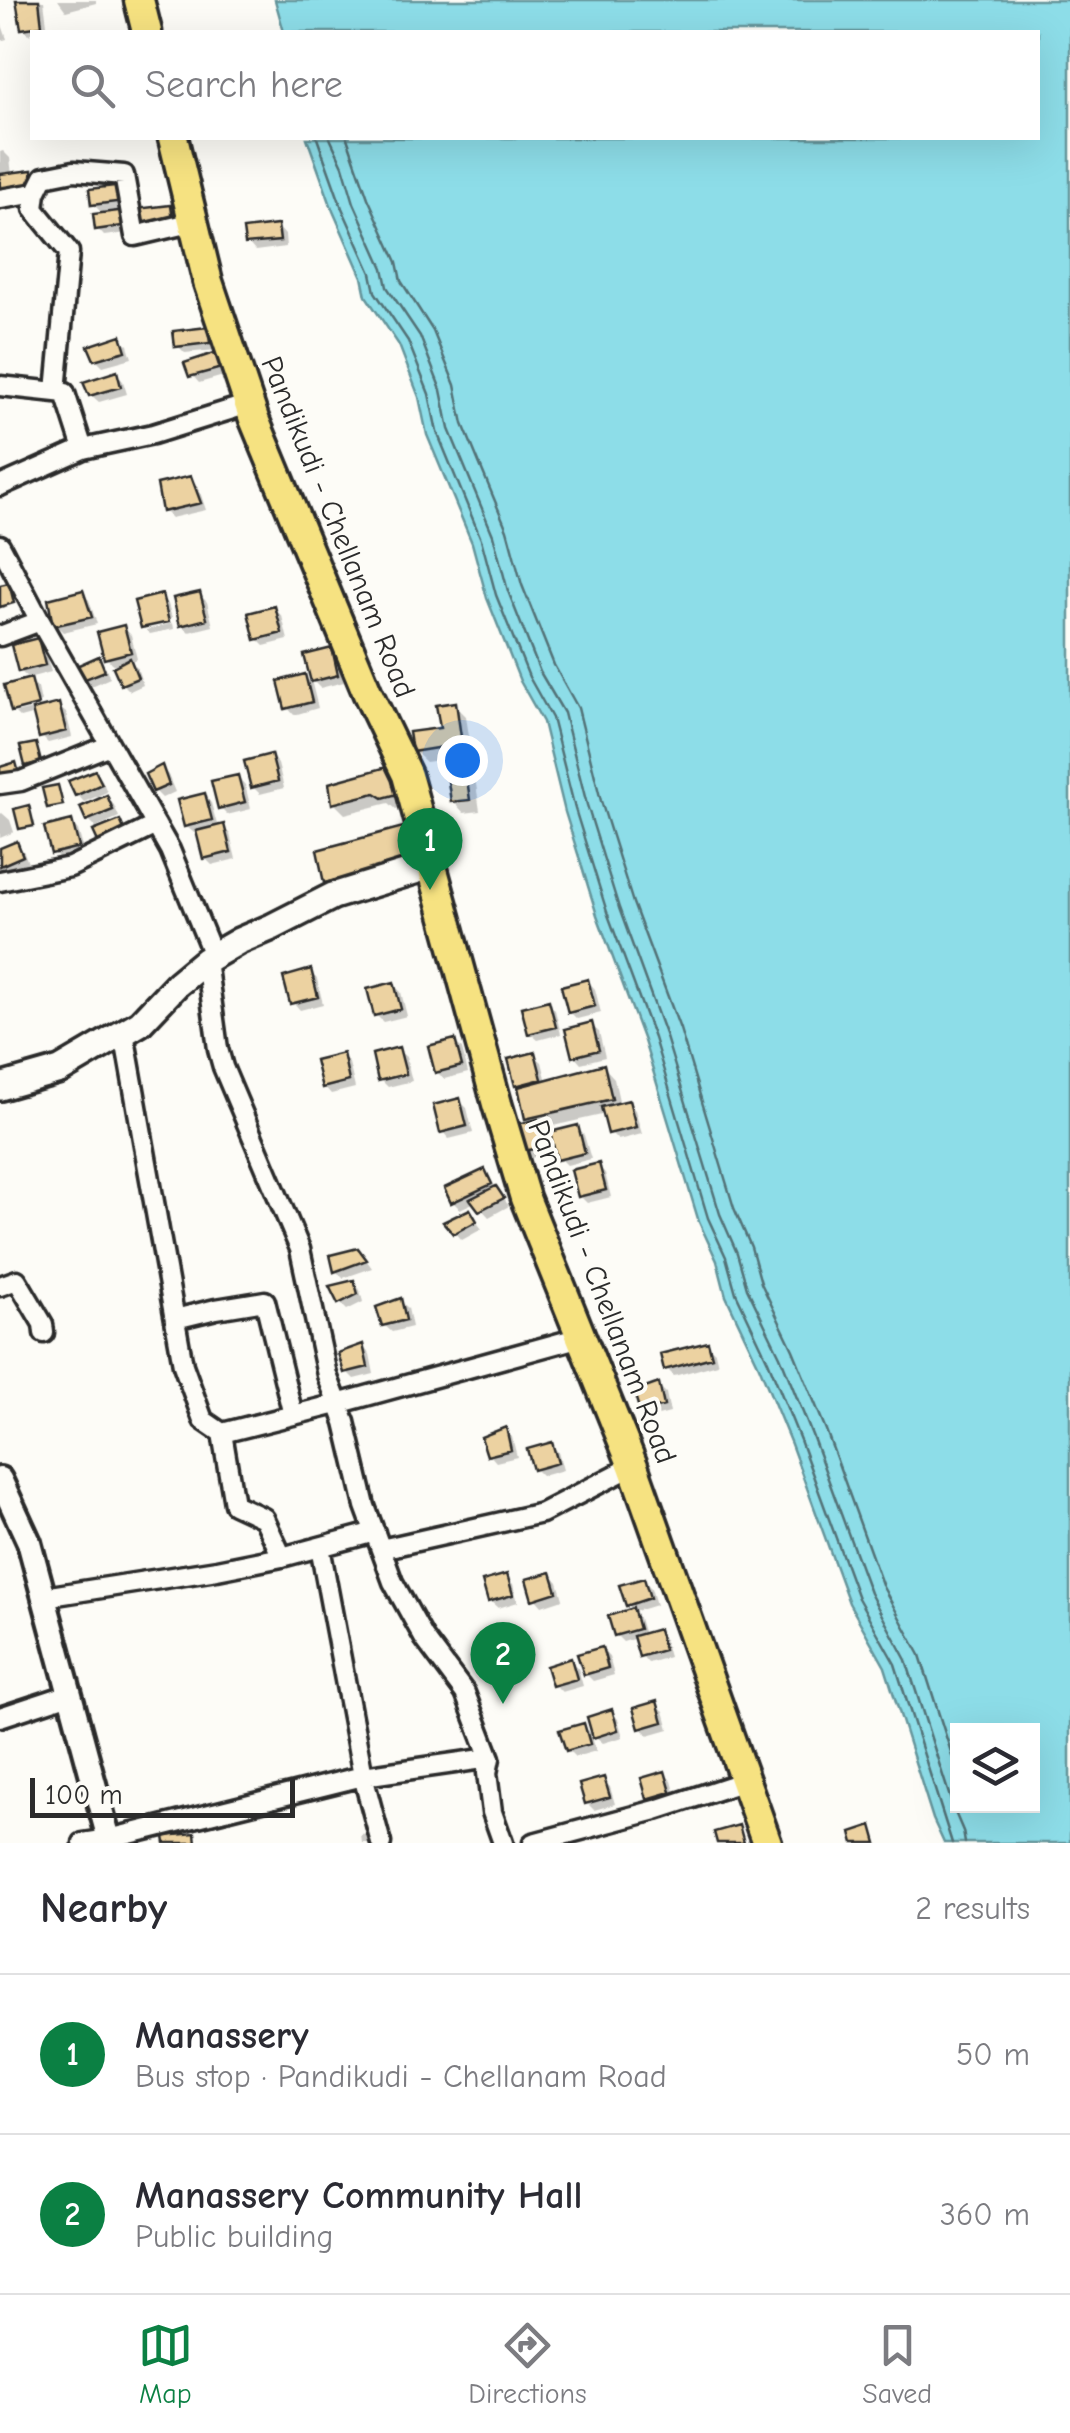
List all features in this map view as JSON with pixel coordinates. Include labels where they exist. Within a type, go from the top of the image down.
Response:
[{"type":"main road","points":[[139,0],[146,30]]},
{"type":"main road","name":"Pandikudi - Chellanam Road","points":[[174,140],[208,282],[249,404],[368,694],[408,775],[525,1198],[634,1466],[767,1843]]},
{"type":"main road","points":[[0,1087],[60,1070],[124,1033],[140,1023],[209,957],[333,896],[434,865]]},
{"type":"street","points":[[56,391],[69,252],[34,209],[44,177],[74,171],[124,175],[136,236],[194,222]]},
{"type":"street","points":[[0,199],[36,193]]},
{"type":"street","points":[[0,386],[65,393],[83,450]]},
{"type":"street","points":[[0,486],[83,450],[153,434],[249,404]]},
{"type":"street","points":[[0,545],[170,850],[209,957],[223,1068],[300,1249],[328,1376],[345,1422],[365,1506],[393,1582],[424,1638],[466,1693],[490,1758],[487,1773],[492,1812],[504,1843]]},
{"type":"street","points":[[0,636],[40,622]]},
{"type":"street","points":[[0,784],[21,780],[110,745]]},
{"type":"street","points":[[0,881],[70,867],[156,825]]},
{"type":"street","points":[[124,1033],[183,1365],[203,1420],[222,1433],[234,1504],[264,1518],[282,1557]]},
{"type":"street","points":[[0,1286],[18,1280],[43,1324],[44,1333]]},
{"type":"street","points":[[175,1319],[264,1302],[293,1415]]},
{"type":"street","points":[[222,1433],[581,1337]]},
{"type":"street","points":[[44,1596],[542,1513],[634,1466]]},
{"type":"street","points":[[1,1484],[29,1542],[109,1841]]},
{"type":"street","points":[[320,1547],[363,1776],[381,1843]]},
{"type":"street","points":[[0,1717],[70,1694]]},
{"type":"street","points":[[83,1843],[109,1841],[363,1776],[490,1758]]},
{"type":"street","points":[[533,1843],[656,1810],[745,1780]]},
{"type":"water","points":[[275,0],[1070,0],[1070,1843],[944,1843],[933,1819],[885,1667],[849,1603],[791,1444],[726,1296],[717,1261],[699,1222],[644,1041],[597,915],[565,812],[543,722],[520,681],[487,598],[472,543],[427,435],[419,397],[399,345],[366,296],[308,140],[1040,140],[1040,30],[283,30]]},
{"type":"building","points":[[16,0],[39,0],[42,26],[21,29]]},
{"type":"building","points":[[32,170],[33,185],[0,189],[0,174]]},
{"type":"building","points":[[123,185],[125,201],[91,205],[89,189]]},
{"type":"building","points":[[171,205],[173,221],[138,225],[136,209]]},
{"type":"building","points":[[127,210],[129,225],[95,230],[93,214]]},
{"type":"building","points":[[278,225],[280,241],[245,244],[243,229]]},
{"type":"building","points":[[208,327],[210,343],[175,347],[173,331]]},
{"type":"building","points":[[121,335],[126,351],[94,360],[88,346]]},
{"type":"building","points":[[217,352],[222,368],[189,377],[184,363]]},
{"type":"building","points":[[117,371],[121,387],[89,396],[83,382]]},
{"type":"building","points":[[191,476],[201,503],[162,512],[157,484]]},
{"type":"building","points":[[9,583],[14,603],[0,607],[0,585]]},
{"type":"building","points":[[83,590],[92,617],[53,626],[48,599]]},
{"type":"building","points":[[200,592],[207,619],[180,626],[173,598]]},
{"type":"building","points":[[162,594],[169,622],[141,628],[134,601]]},
{"type":"building","points":[[275,606],[282,633],[255,640],[248,613]]},
{"type":"building","points":[[124,625],[131,652],[104,659],[97,632]]},
{"type":"building","points":[[38,638],[45,665],[18,672],[11,645]]},
{"type":"building","points":[[332,648],[338,675],[311,682],[304,655]]},
{"type":"building","points":[[99,656],[105,671],[78,682],[72,668]]},
{"type":"building","points":[[130,658],[138,678],[121,685],[113,667]]},
{"type":"building","points":[[305,674],[312,702],[285,709],[278,681]]},
{"type":"building","points":[[31,678],[38,705],[11,712],[4,685]]},
{"type":"building","points":[[456,702],[470,800],[451,802],[443,747],[412,752],[409,732],[440,728],[436,705]]},
{"type":"building","points":[[59,703],[66,731],[39,738],[32,710]]},
{"type":"building","points":[[36,743],[41,762],[25,766],[20,746]]},
{"type":"building","points":[[271,754],[278,781],[251,788],[244,761]]},
{"type":"building","points":[[16,762],[20,777],[0,783],[0,767]]},
{"type":"building","points":[[162,765],[169,785],[153,792],[145,774]]},
{"type":"building","points":[[394,765],[401,793],[383,798],[375,793],[332,804],[329,783]]},
{"type":"building","points":[[95,770],[102,784],[75,796],[68,781]]},
{"type":"building","points":[[238,775],[245,802],[218,809],[211,781]]},
{"type":"building","points":[[58,785],[63,805],[47,808],[42,788]]},
{"type":"building","points":[[205,793],[212,820],[184,827],[177,800]]},
{"type":"building","points":[[107,795],[113,810],[86,821],[80,807]]},
{"type":"building","points":[[29,805],[34,826],[19,829],[14,809]]},
{"type":"building","points":[[72,820],[79,847],[51,854],[44,827]]},
{"type":"building","points":[[120,820],[126,834],[100,846],[93,831]]},
{"type":"building","points":[[224,824],[231,852],[203,859],[196,831]]},
{"type":"building","points":[[403,827],[411,863],[324,883],[317,850]]},
{"type":"building","points":[[17,841],[23,856],[0,866],[0,848]]},
{"type":"building","points":[[311,969],[318,997],[290,1004],[283,977]]},
{"type":"building","points":[[588,979],[595,1006],[568,1013],[561,986]]},
{"type":"building","points":[[394,982],[401,1009],[374,1016],[367,989]]},
{"type":"building","points":[[549,1000],[556,1027],[528,1034],[521,1007]]},
{"type":"building","points":[[592,1022],[599,1050],[572,1057],[565,1029]]},
{"type":"building","points":[[455,1039],[462,1066],[435,1073],[428,1046]]},
{"type":"building","points":[[399,1047],[406,1074],[378,1081],[372,1054]]},
{"type":"building","points":[[535,1052],[542,1079],[515,1086],[508,1059]]},
{"type":"building","points":[[343,1053],[349,1081],[322,1088],[315,1060]]},
{"type":"building","points":[[604,1064],[612,1099],[525,1119],[518,1087]]},
{"type":"building","points":[[460,1098],[467,1126],[440,1133],[433,1105]]},
{"type":"building","points":[[629,1100],[636,1127],[608,1134],[601,1107]]},
{"type":"building","points":[[538,1119],[545,1146],[517,1153],[510,1126]]},
{"type":"building","points":[[578,1125],[585,1153],[557,1160],[550,1132]]},
{"type":"building","points":[[599,1163],[606,1190],[578,1197],[571,1170]]},
{"type":"building","points":[[485,1169],[492,1184],[451,1203],[444,1188]]},
{"type":"building","points":[[496,1186],[504,1198],[479,1211],[470,1199]]},
{"type":"building","points":[[470,1209],[477,1221],[453,1234],[443,1222]]},
{"type":"building","points":[[358,1248],[367,1260],[334,1272],[330,1255]]},
{"type":"building","points":[[354,1280],[358,1294],[338,1304],[329,1286]]},
{"type":"building","points":[[401,1298],[406,1320],[382,1326],[376,1307]]},
{"type":"building","points":[[708,1342],[712,1357],[664,1370],[660,1354]]},
{"type":"building","points":[[363,1344],[368,1367],[344,1373],[338,1353]]},
{"type":"building","points":[[659,1383],[664,1406],[640,1412],[634,1392]]},
{"type":"building","points":[[506,1427],[511,1450],[487,1456],[481,1437]]},
{"type":"building","points":[[552,1442],[558,1463],[533,1470],[527,1449]]},
{"type":"building","points":[[551,1572],[557,1592],[532,1600],[526,1579]]},
{"type":"building","points":[[507,1574],[513,1595],[488,1602],[482,1581]]},
{"type":"building","points":[[644,1578],[650,1598],[626,1606],[619,1585]]},
{"type":"building","points":[[633,1608],[639,1629],[614,1636],[608,1616]]},
{"type":"building","points":[[658,1629],[664,1650],[639,1657],[633,1636]]},
{"type":"building","points":[[602,1647],[608,1668],[584,1675],[577,1654]]},
{"type":"building","points":[[571,1658],[577,1679],[552,1686],[546,1666]]},
{"type":"building","points":[[657,1701],[663,1722],[639,1729],[633,1708]]},
{"type":"building","points":[[612,1709],[618,1730],[593,1738],[587,1717]]},
{"type":"building","points":[[584,1723],[590,1744],[566,1751],[559,1730]]},
{"type":"building","points":[[665,1771],[671,1792],[647,1799],[641,1778]]},
{"type":"building","points":[[604,1777],[610,1797],[585,1804],[579,1784]]},
{"type":"building","points":[[739,1825],[744,1843],[717,1843],[714,1832]]},
{"type":"building","points":[[872,1825],[877,1843],[854,1843],[851,1832]]},
{"type":"building","points":[[195,1833],[196,1843],[165,1843],[164,1836]]},
{"type":"place","name":"Manassery","points":[[430,890]]},
{"type":"place","name":"Manassery Community Hall","points":[[503,1704]]}]
